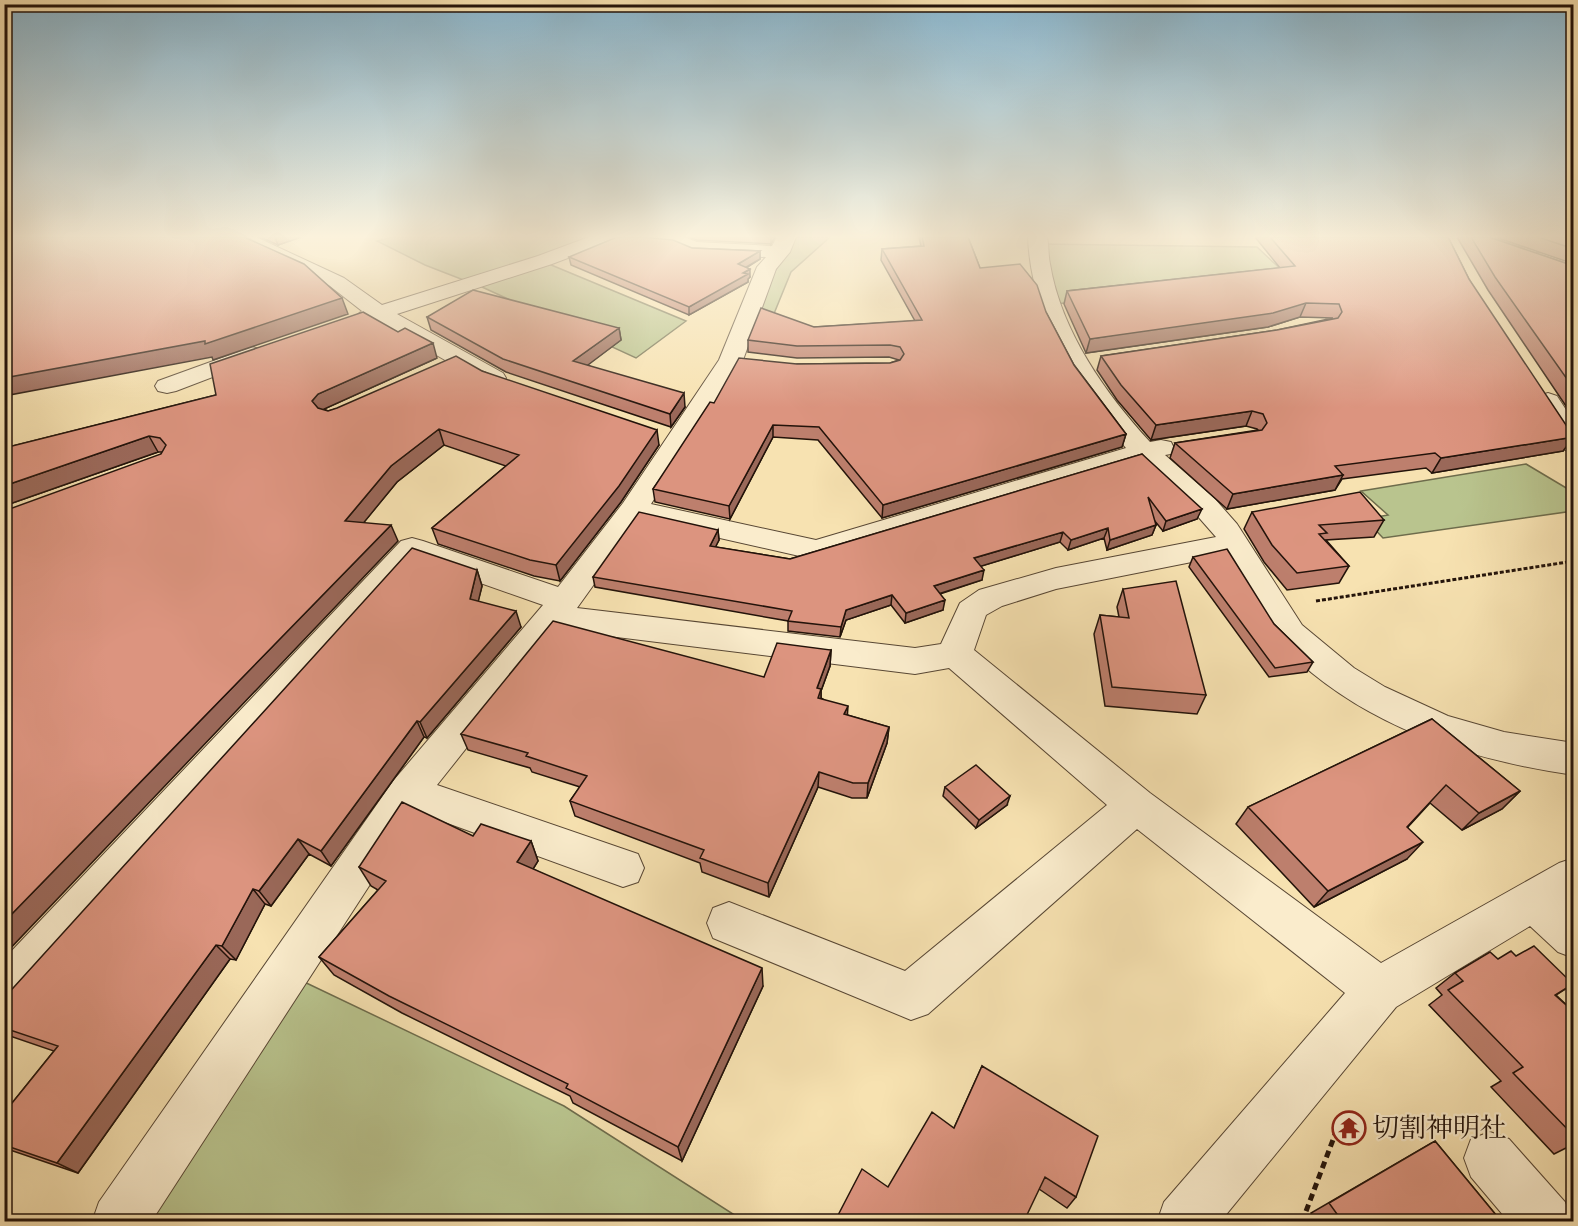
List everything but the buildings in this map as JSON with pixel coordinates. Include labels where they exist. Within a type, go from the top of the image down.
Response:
[{"type":"street","points":[[354,294],[379,313],[511,385]]},
{"type":"street","points":[[348,323],[438,294]]},
{"type":"street","points":[[119,1221],[408,792],[558,609],[633,510],[669,437],[742,361],[760,294]]},
{"type":"street","points":[[1047,294],[1089,361],[1119,424],[1144,451],[1234,527],[1288,632],[1333,672],[1398,711],[1478,741],[1534,754],[1574,759]]},
{"type":"street","points":[[167,386],[274,347]]},
{"type":"street","points":[[430,373],[462,359]]},
{"type":"street","points":[[1533,378],[1574,444]]},
{"type":"street","points":[[633,510],[817,550],[1144,451],[1189,444]]},
{"type":"street","points":[[955,654],[974,607],[993,597],[1101,569],[1234,527]]},
{"type":"street","points":[[4,994],[412,548],[558,609],[915,661],[955,654],[1136,805],[1379,990]]},
{"type":"street","points":[[408,792],[624,868]]},
{"type":"street","points":[[729,923],[911,997],[1136,805]]},
{"type":"street","points":[[1184,1221],[1379,990],[1574,877]]},
{"type":"street","points":[[1533,901],[1574,937]]},
{"type":"street","points":[[1490,1158],[1545,1221]]},
{"type":"path","points":[[1274,608],[1574,561]]},
{"type":"green space","points":[[498,294],[622,294],[686,321],[636,358]]},
{"type":"green space","points":[[764,294],[782,294],[771,321],[752,321]]},
{"type":"green space","points":[[1054,294],[1140,294],[1056,304]]},
{"type":"green space","points":[[1526,464],[1573,492],[1573,511],[1383,538],[1365,519],[1388,515],[1361,491]]},
{"type":"green space","points":[[298,979],[564,1106],[744,1221],[143,1222]]},
{"type":"place","name":"切割神明社","points":[[1349,1128]]}]
